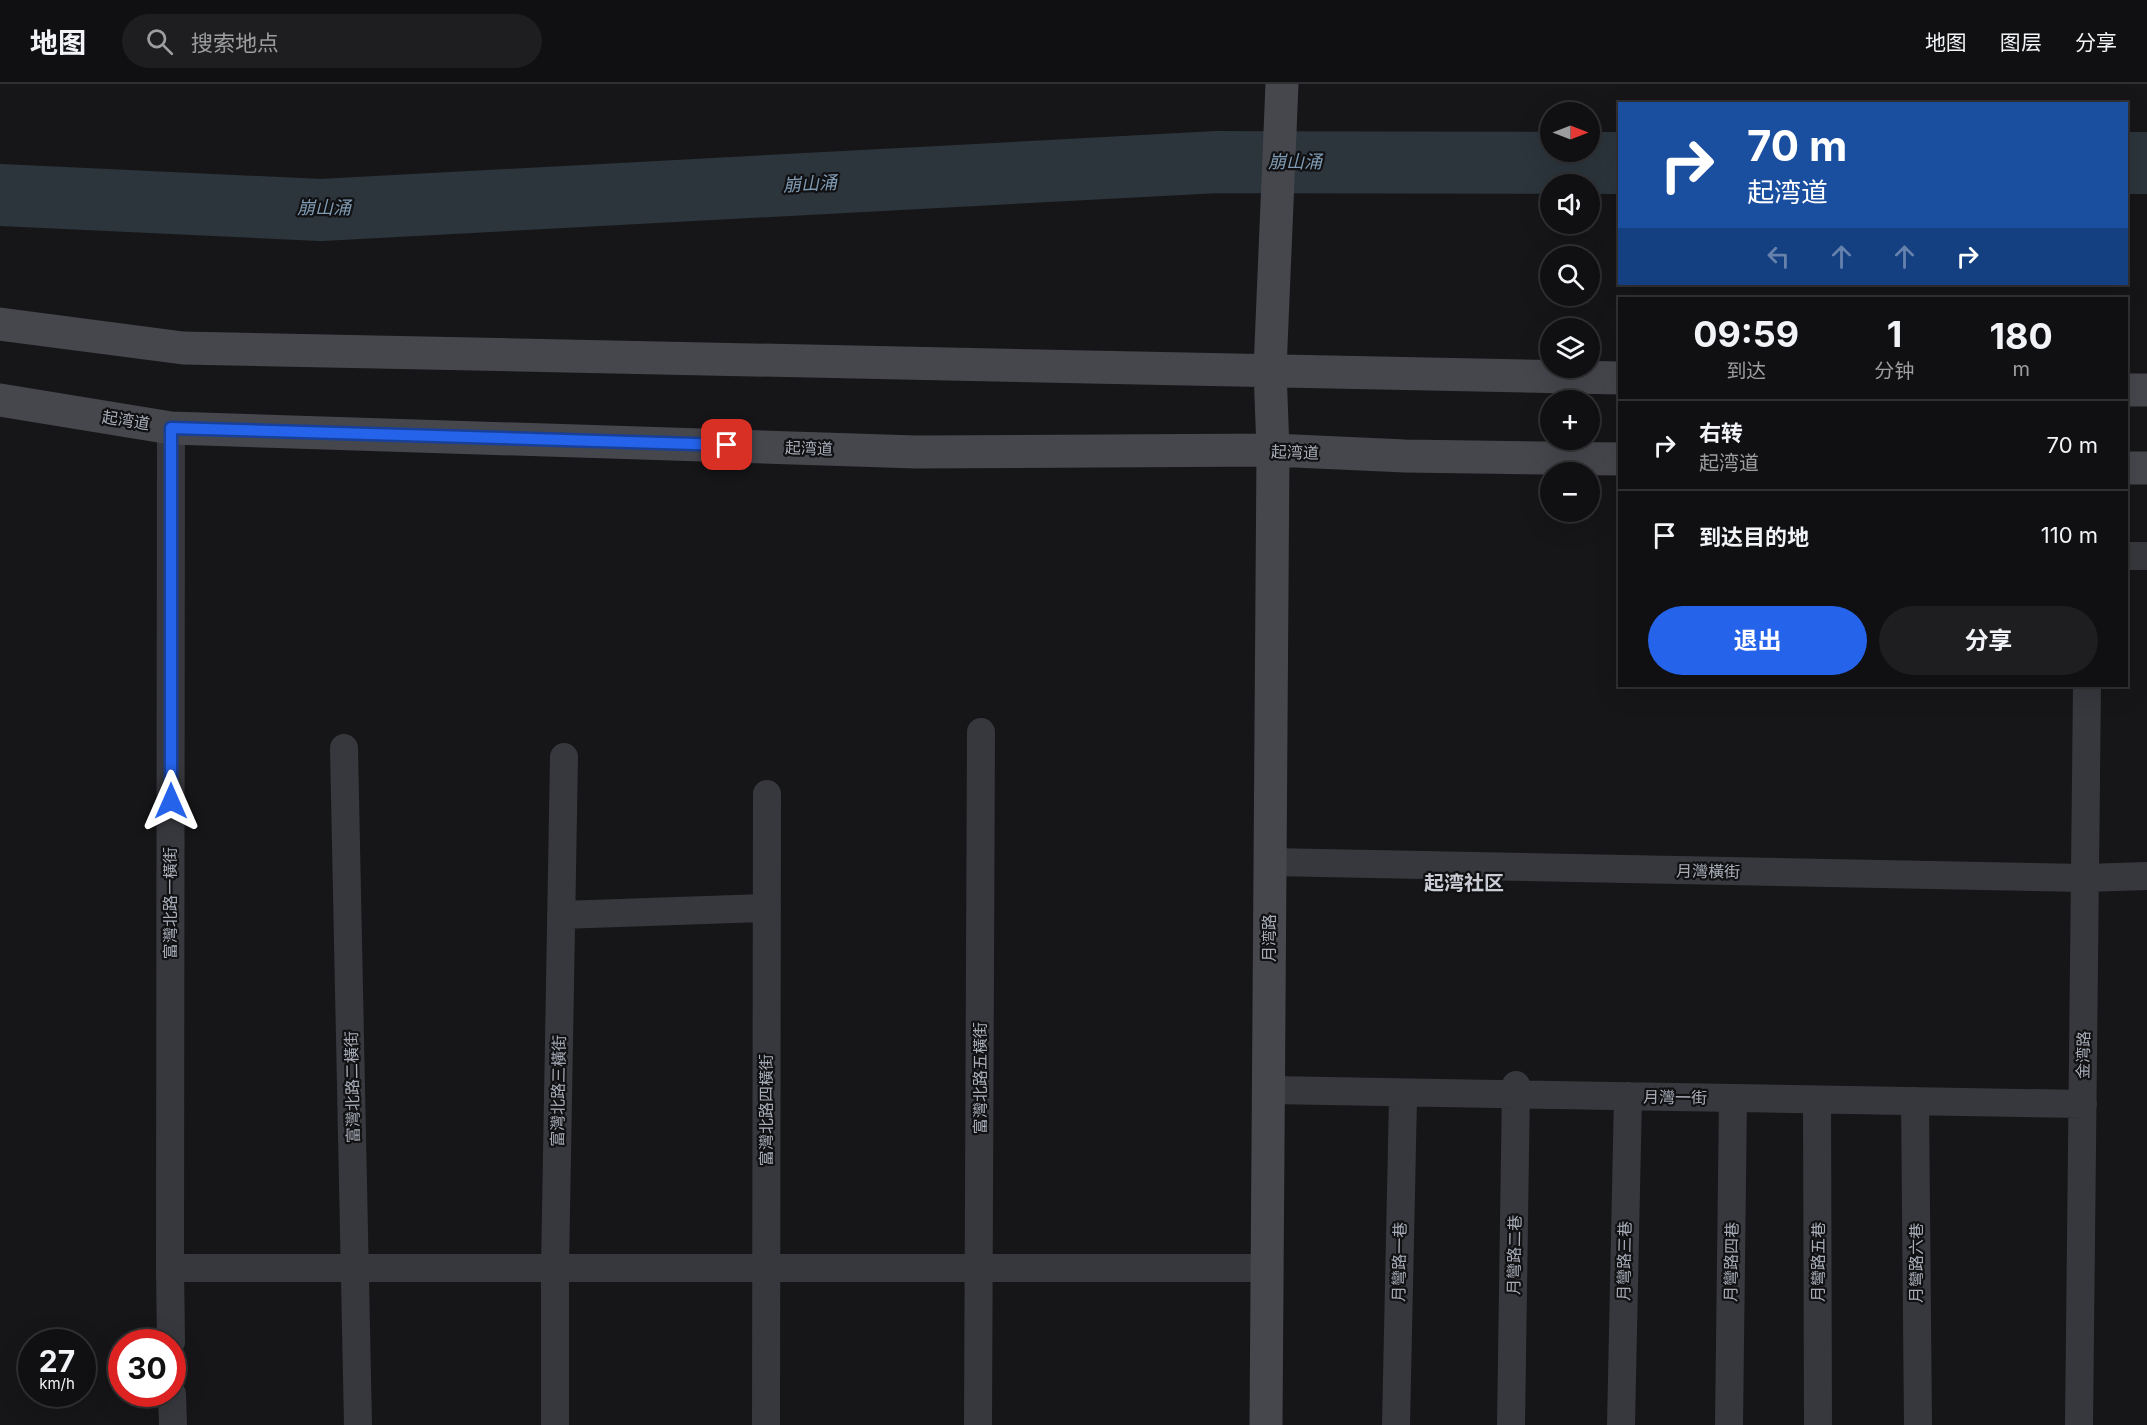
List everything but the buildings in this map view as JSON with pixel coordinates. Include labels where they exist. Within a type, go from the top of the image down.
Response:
[{"type":"main road","name":"月湾路","points":[[1266,1425],[1273,450],[1270,370],[1282,86]]},
{"type":"main road","points":[[0,324],[183,348],[1618,378]]},
{"type":"main road","points":[[2128,390],[2147,390]]},
{"type":"main road","name":"起湾道","points":[[0,400],[171,428],[916,452],[1273,450],[1405,456],[1618,459]]},
{"type":"main road","points":[[2128,468],[2147,468]]},
{"type":"street","name":"富灣北路一橫街","points":[[171,428],[171,1329]]},
{"type":"street","points":[[2128,556],[2147,556]]},
{"type":"street","name":"金湾路","points":[[2079,1425],[2087,687]]},
{"type":"street","name":"富灣北路五橫街","points":[[978,1425],[981,732]]},
{"type":"street","name":"富灣北路二橫街","points":[[344,748],[358,1425]]},
{"type":"street","name":"富灣北路三橫街","points":[[555,1425],[555,1268],[564,757]]},
{"type":"street","name":"富灣北路四橫街","points":[[766,1425],[767,794]]},
{"type":"street","name":"月灣橫街","points":[[1270,862],[2085,878],[2147,876]]},
{"type":"street","points":[[561,915],[767,908]]},
{"type":"street","name":"月灣一街","points":[[1268,1090],[1516,1090],[1628,1096],[2083,1104]]},
{"type":"street","name":"月彎路二巷","points":[[1511,1425],[1516,1090]]},
{"type":"street","name":"月彎路三巷","points":[[1621,1425],[1628,1096]]},
{"type":"street","name":"月彎路一巷","points":[[1396,1425],[1403,1098]]},
{"type":"street","name":"月彎路四巷","points":[[1729,1425],[1733,1098]]},
{"type":"street","name":"月彎路五巷","points":[[1817,1100],[1818,1425]]},
{"type":"street","name":"月彎路六巷","points":[[1915,1101],[1918,1425]]},
{"type":"street","points":[[170,1268],[1267,1268]]},
{"type":"street","points":[[172,1407],[173,1425]]},
{"type":"waterway","name":"崩山涌","points":[[0,195],[321,210],[1218,162],[1618,163]]},
{"type":"waterway","name":"崩山涌","points":[[2128,163],[2147,163]]},
{"type":"district","name":"起湾社区","points":[[1464,883]]},
{"type":"route","points":[[171,801],[171,428],[727,445]]}]
